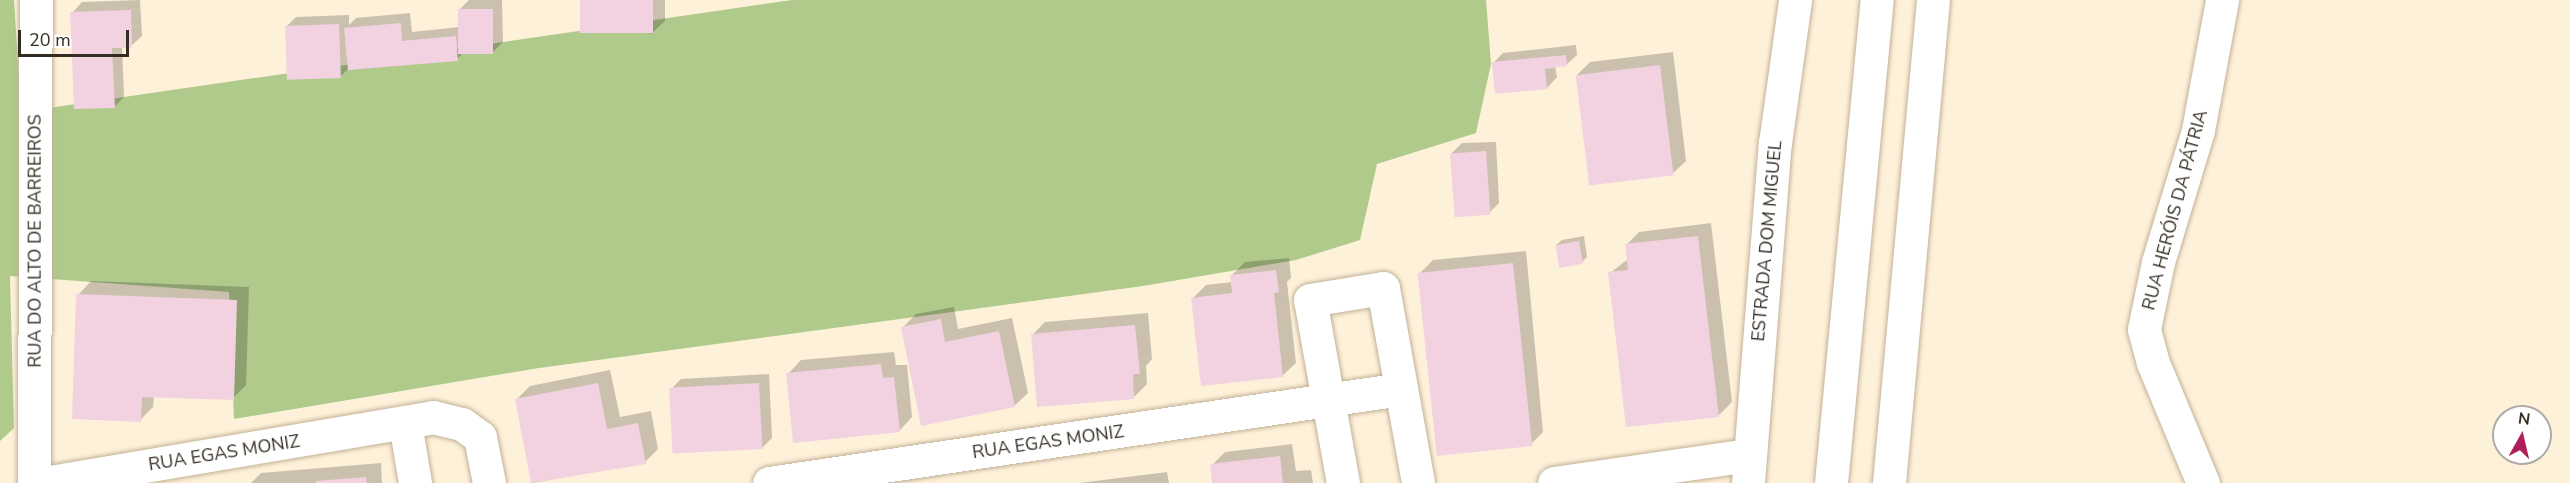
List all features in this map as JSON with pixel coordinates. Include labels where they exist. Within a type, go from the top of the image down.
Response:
[{"type":"street","name":"RUA DO ALTO DE BARREIROS","points":[[34,483],[36,0]]},
{"type":"street","name":"ESTRADA DOM MIGUEL","points":[[1749,469],[1775,143],[1795,0]]},
{"type":"street","points":[[1831,483],[1877,0]]},
{"type":"street","points":[[1889,483],[1932,0]]},
{"type":"street","name":"RUA HERÓIS DA PÁTRIA","points":[[2203,483],[2153,363],[2144,329],[2158,262],[2198,130],[2222,0]]},
{"type":"street","points":[[1343,483],[1310,300],[1383,288],[1418,483]]},
{"type":"street","name":"RUA EGAS MONIZ","points":[[769,483],[1401,389]]},
{"type":"street","name":"RUA EGAS MONIZ","points":[[44,483],[433,417],[462,424],[480,438],[489,483]]},
{"type":"street","points":[[405,423],[415,483]]},
{"type":"street","points":[[1554,483],[1749,469]]},
{"type":"green space","points":[[0,0],[14,0],[21,112],[792,0],[1486,0],[1491,64],[1476,133],[1377,164],[1360,240],[1296,260],[1143,286],[539,368],[234,419],[229,292],[10,276],[14,428],[0,441]]},
{"type":"building","points":[[580,0],[653,0],[653,33],[580,33]]},
{"type":"building","points":[[458,9],[493,9],[493,54],[458,54]]},
{"type":"building","points":[[131,10],[132,48],[112,48],[115,108],[74,109],[70,12]]},
{"type":"building","points":[[401,23],[402,41],[456,36],[458,61],[348,70],[344,28]]},
{"type":"building","points":[[339,24],[341,78],[287,80],[285,26]]},
{"type":"building","points":[[1566,55],[1567,66],[1545,69],[1547,89],[1495,94],[1492,62]]},
{"type":"building","points":[[1660,65],[1674,175],[1589,186],[1576,75]]},
{"type":"building","points":[[1486,151],[1490,215],[1455,217],[1450,154]]},
{"type":"building","points":[[1698,236],[1719,417],[1626,427],[1608,272],[1628,270],[1625,244]]},
{"type":"building","points":[[1579,241],[1583,264],[1559,268],[1555,245]]},
{"type":"building","points":[[1513,263],[1532,446],[1437,456],[1418,273]]},
{"type":"building","points":[[1276,270],[1279,292],[1274,293],[1283,377],[1201,386],[1191,298],[1232,293],[1230,275]]},
{"type":"building","points":[[76,294],[237,300],[234,400],[142,397],[141,422],[72,419]]},
{"type":"building","points":[[941,319],[945,342],[999,331],[1015,407],[921,426],[901,327]]},
{"type":"building","points":[[1135,325],[1140,374],[1133,374],[1134,399],[1037,407],[1031,334]]},
{"type":"building","points":[[881,364],[883,378],[894,377],[900,432],[793,443],[786,373]]},
{"type":"building","points":[[598,383],[607,429],[638,423],[646,464],[531,483],[515,399]]},
{"type":"building","points":[[759,383],[762,449],[673,454],[669,388]]},
{"type":"building","points":[[1280,456],[1283,483],[1212,483],[1210,464]]},
{"type":"building","points":[[366,477],[367,483],[316,483],[316,481]]}]
